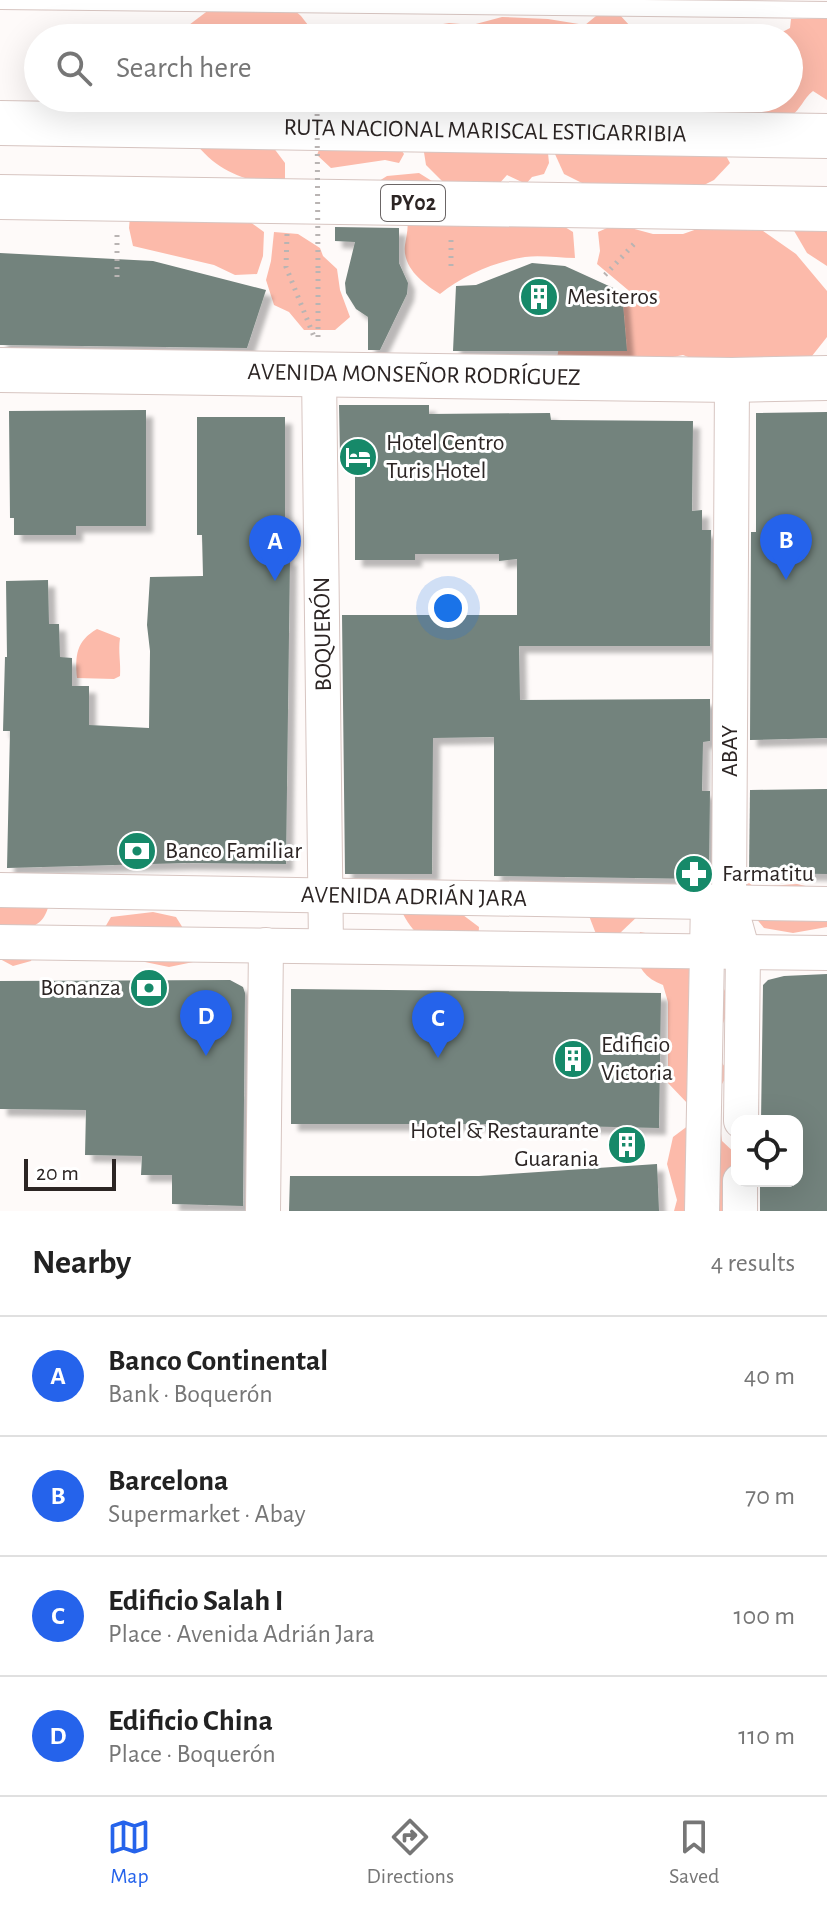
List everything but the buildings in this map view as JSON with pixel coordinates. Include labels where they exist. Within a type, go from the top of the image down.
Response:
[{"type":"main road","name":"RUTA NACIONAL MARISCAL ESTIGARRIBIA","points":[[0,123],[827,136]]},
{"type":"main road","name":"PY02","points":[[0,197],[827,209]]},
{"type":"main road","name":"AVENIDA MONSEÑOR RODRÍGUEZ","points":[[0,370],[732,380],[827,378]]},
{"type":"street","name":"BOQUERÓN","points":[[319,373],[326,946]]},
{"type":"street","name":"ABAY","points":[[702,1211],[707,952],[718,902],[732,380]]},
{"type":"street","name":"AVENIDA ADRIÁN JARA","points":[[0,890],[827,904]]},
{"type":"street","name":"ABAY","points":[[718,902],[743,952],[741,1115]]},
{"type":"street","name":"AVENIDA ADRIÁN JARA","points":[[0,942],[827,953]]},
{"type":"street","points":[[263,1211],[266,945]]},
{"type":"street","points":[[740,1187],[740,1211]]},
{"type":"lane","points":[[0,1],[827,10]]},
{"type":"path","points":[[286,267],[318,345],[317,112]]},
{"type":"shaded area","points":[[222,0],[283,0],[307,24],[190,24]]},
{"type":"shaded area","points":[[619,14],[628,24],[586,24],[596,16]]},
{"type":"shaded area","points":[[502,17],[579,24],[476,24]]},
{"type":"shaded area","points":[[827,18],[827,100],[813,91],[803,102],[803,24],[790,24],[791,19]]},
{"type":"shaded area","points":[[208,112],[256,112],[273,147],[285,163],[285,189],[254,181],[219,166],[187,133]]},
{"type":"shaded area","points":[[759,112],[795,112],[791,116]]},
{"type":"shaded area","points":[[323,139],[397,144],[404,154],[399,163],[385,160],[331,168],[317,155]]},
{"type":"shaded area","points":[[550,143],[725,154],[730,163],[714,180],[700,187],[582,183],[564,174]]},
{"type":"shaded area","points":[[423,146],[548,153],[549,163],[544,174],[532,177],[526,184],[507,175],[489,195],[447,186],[426,165]]},
{"type":"shaded area","points":[[419,173],[435,183],[560,224],[573,232],[575,258],[531,256],[514,259],[469,275],[440,294],[421,280],[407,261],[405,213],[371,186],[387,176]]},
{"type":"shaded area","points":[[827,187],[827,266],[807,253],[793,229]]},
{"type":"shaded area","points":[[131,205],[239,214],[264,232],[263,256],[257,274],[235,275],[214,265],[133,246],[129,228]]},
{"type":"shaded area","points":[[750,222],[796,254],[827,291],[827,337],[808,361],[709,365],[683,355],[647,362],[557,359],[561,333],[617,311],[634,295],[597,264],[600,251],[598,232],[616,224],[653,234],[683,234],[700,228]]},
{"type":"shaded area","points":[[274,232],[298,234],[320,248],[323,256],[337,269],[340,290],[350,317],[335,330],[304,330],[289,312],[274,305],[266,280]]},
{"type":"shaded area","points":[[97,629],[120,638],[120,676],[114,679],[77,678],[78,650]]},
{"type":"shaded area","points":[[0,872],[17,876],[50,901],[44,918],[29,928],[31,961],[13,966],[0,959]]},
{"type":"shaded area","points":[[744,879],[754,887],[797,884],[827,891],[827,927],[793,933],[764,928],[755,917]]},
{"type":"shaded area","points":[[586,908],[641,913],[619,934],[596,934]]},
{"type":"shaded area","points":[[153,912],[176,917],[203,960],[169,967],[145,962],[104,929],[111,917]]},
{"type":"shaded area","points":[[459,912],[479,927],[478,942],[434,943],[418,934],[403,914]]},
{"type":"shaded area","points":[[640,932],[666,941],[711,973],[722,985],[727,998],[728,1009],[717,1046],[719,1057],[728,1071],[714,1093],[689,1105],[668,1083],[668,1002],[663,985],[648,976],[639,964],[636,950]]},
{"type":"shaded area","points":[[719,1119],[722,1141],[731,1149],[731,1187],[739,1187],[740,1211],[674,1211],[677,1200],[667,1164],[673,1137],[689,1125]]},
{"type":"place","name":"Mesiteros","points":[[539,297]]},
{"type":"place","name":"Hotel Centro Turis Hotel","points":[[358,457]]},
{"type":"place","name":"Barcelona","points":[[786,580]]},
{"type":"place","name":"Banco Continental","points":[[275,581]]},
{"type":"place","name":"Banco Familiar","points":[[137,851]]},
{"type":"place","name":"Farmatitu","points":[[694,874]]},
{"type":"place","name":"Bonanza","points":[[149,988]]},
{"type":"place","name":"Edificio China","points":[[206,1056]]},
{"type":"place","name":"Edificio Salah I","points":[[438,1058]]},
{"type":"place","name":"Edificio Victoria","points":[[573,1059]]},
{"type":"place","name":"Hotel & Restaurante Guarania","points":[[627,1145]]}]
